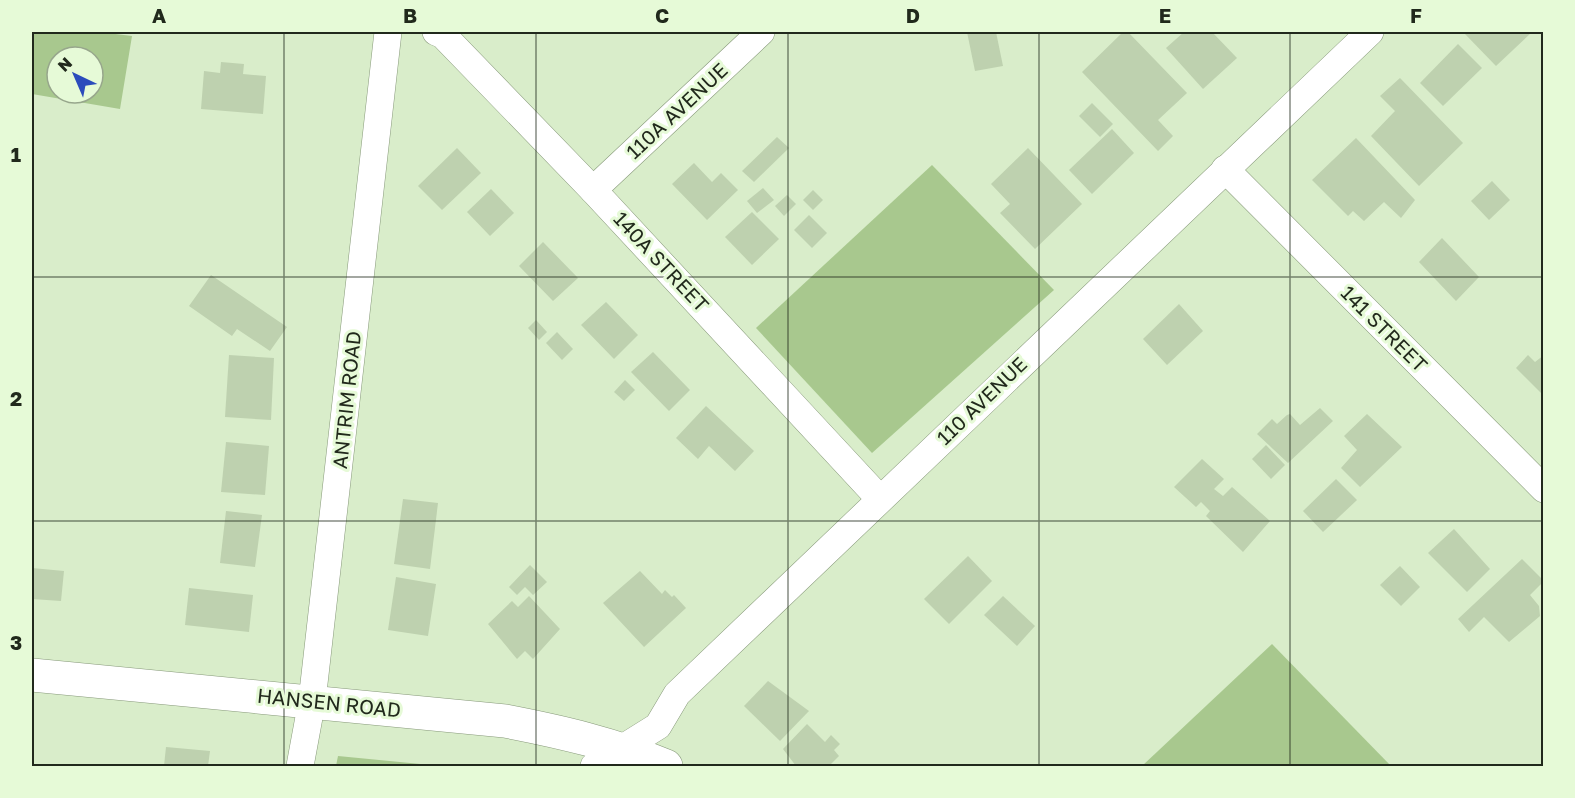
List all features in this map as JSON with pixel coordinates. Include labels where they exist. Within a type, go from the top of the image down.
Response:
[{"type":"main road","name":"HANSEN ROAD","points":[[32,675],[505,721],[580,735],[624,748],[666,766]]},
{"type":"street","name":"ANTRIM ROAD","points":[[300,766],[312,701],[388,32]]},
{"type":"street","name":"140A STREET","points":[[436,32],[443,35],[593,190],[880,499]]},
{"type":"street","name":"110A AVENUE","points":[[593,190],[761,32]]},
{"type":"street","name":"110 AVENUE","points":[[594,766],[658,726],[677,694],[1370,32]]},
{"type":"street","name":"141 STREET","points":[[1225,169],[1544,489]]},
{"type":"green space","points":[[32,32],[99,32],[132,36],[120,109],[97,105],[105,105],[105,45],[45,45],[45,96],[32,94]]},
{"type":"green space","points":[[932,165],[1054,290],[872,453],[756,328]]},
{"type":"green space","points":[[1272,644],[1391,766],[1142,766]]},
{"type":"green space","points":[[338,756],[441,766],[336,766]]},
{"type":"building","points":[[967,32],[996,32],[1003,66],[975,71]]},
{"type":"building","points":[[1123,32],[1128,32],[1187,93],[1158,120],[1173,136],[1158,151],[1082,72]]},
{"type":"building","points":[[1184,32],[1212,32],[1237,58],[1203,89],[1166,48]]},
{"type":"building","points":[[1532,32],[1496,66],[1464,33]]},
{"type":"building","points":[[1458,44],[1482,68],[1443,106],[1420,83]]},
{"type":"building","points":[[221,62],[244,64],[243,74],[266,76],[263,114],[201,109],[204,71],[220,73]]},
{"type":"building","points":[[1400,78],[1463,143],[1419,186],[1371,136],[1395,111],[1380,96]]},
{"type":"building","points":[[1092,103],[1113,124],[1100,137],[1079,116]]},
{"type":"building","points":[[1112,129],[1134,153],[1092,194],[1069,170]]},
{"type":"building","points":[[777,137],[789,148],[754,182],[742,171]]},
{"type":"building","points":[[1356,138],[1415,200],[1401,218],[1384,202],[1364,221],[1353,211],[1348,216],[1312,180]]},
{"type":"building","points":[[457,148],[481,173],[442,210],[418,186]]},
{"type":"building","points":[[1028,148],[1082,204],[1035,249],[1000,213],[1010,204],[991,184]]},
{"type":"building","points":[[694,163],[712,182],[721,173],[738,190],[707,220],[672,184]]},
{"type":"building","points":[[1492,181],[1510,200],[1489,220],[1471,201]]},
{"type":"building","points":[[763,188],[774,200],[757,213],[747,201]]},
{"type":"building","points":[[491,189],[514,213],[490,236],[467,212]]},
{"type":"building","points":[[813,190],[823,200],[813,210],[803,200]]},
{"type":"building","points":[[787,195],[796,204],[784,216],[775,206]]},
{"type":"building","points":[[752,212],[779,239],[752,265],[725,237]]},
{"type":"building","points":[[809,215],[827,233],[812,248],[794,230]]},
{"type":"building","points":[[1442,238],[1479,277],[1456,301],[1419,262]]},
{"type":"building","points":[[543,242],[578,278],[553,301],[519,266]]},
{"type":"building","points":[[211,275],[287,327],[270,351],[237,329],[232,336],[189,306]]},
{"type":"building","points":[[606,302],[638,335],[614,359],[581,325]]},
{"type":"building","points":[[1179,304],[1203,331],[1167,365],[1143,339]]},
{"type":"building","points":[[536,320],[547,332],[539,340],[528,328]]},
{"type":"building","points":[[557,332],[573,349],[562,360],[546,343]]},
{"type":"building","points":[[653,352],[690,390],[669,411],[631,372]]},
{"type":"building","points":[[229,355],[274,358],[271,420],[225,417]]},
{"type":"building","points":[[1528,355],[1535,362],[1544,355],[1544,396],[1516,368]]},
{"type":"building","points":[[625,380],[635,390],[624,401],[614,392]]},
{"type":"building","points":[[706,406],[754,451],[735,471],[709,446],[698,459],[676,438]]},
{"type":"building","points":[[1320,408],[1333,421],[1288,463],[1257,434],[1272,419],[1277,424],[1290,414],[1300,425]]},
{"type":"building","points":[[1367,414],[1402,447],[1360,487],[1341,468],[1357,450],[1344,436]]},
{"type":"building","points":[[226,442],[269,446],[265,495],[221,492]]},
{"type":"building","points":[[1266,445],[1285,465],[1271,479],[1252,459]]},
{"type":"building","points":[[1202,459],[1224,479],[1214,489],[1223,496],[1232,487],[1270,521],[1243,552],[1206,516],[1210,511],[1201,502],[1196,507],[1174,487]]},
{"type":"building","points":[[1336,479],[1357,500],[1323,532],[1303,511]]},
{"type":"building","points":[[403,499],[438,503],[430,569],[394,564]]},
{"type":"building","points":[[226,511],[262,515],[255,567],[220,563]]},
{"type":"building","points":[[1454,529],[1490,569],[1467,592],[1428,553]]},
{"type":"building","points":[[968,556],[992,581],[949,624],[924,599]]},
{"type":"building","points":[[1522,559],[1544,581],[1530,595],[1539,606],[1540,616],[1509,642],[1484,617],[1469,632],[1458,619]]},
{"type":"building","points":[[530,565],[547,582],[533,595],[525,587],[517,595],[509,587]]},
{"type":"building","points":[[1400,566],[1420,587],[1401,606],[1380,585]]},
{"type":"building","points":[[32,568],[64,571],[61,601],[32,599]]},
{"type":"building","points":[[640,571],[662,594],[665,590],[672,597],[674,595],[686,608],[644,647],[603,603]]},
{"type":"building","points":[[396,577],[436,584],[428,636],[388,630]]},
{"type":"building","points":[[189,588],[253,595],[249,632],[185,625]]},
{"type":"building","points":[[529,596],[560,629],[533,659],[525,651],[517,659],[488,624],[512,601],[518,607]]},
{"type":"building","points":[[1003,596],[1035,626],[1017,646],[984,615]]},
{"type":"building","points":[[768,681],[809,711],[780,741],[744,706]]},
{"type":"building","points":[[807,724],[825,742],[831,735],[840,744],[834,750],[839,756],[829,766],[796,766],[783,749]]},
{"type":"building","points":[[166,747],[210,751],[208,766],[164,766]]}]
